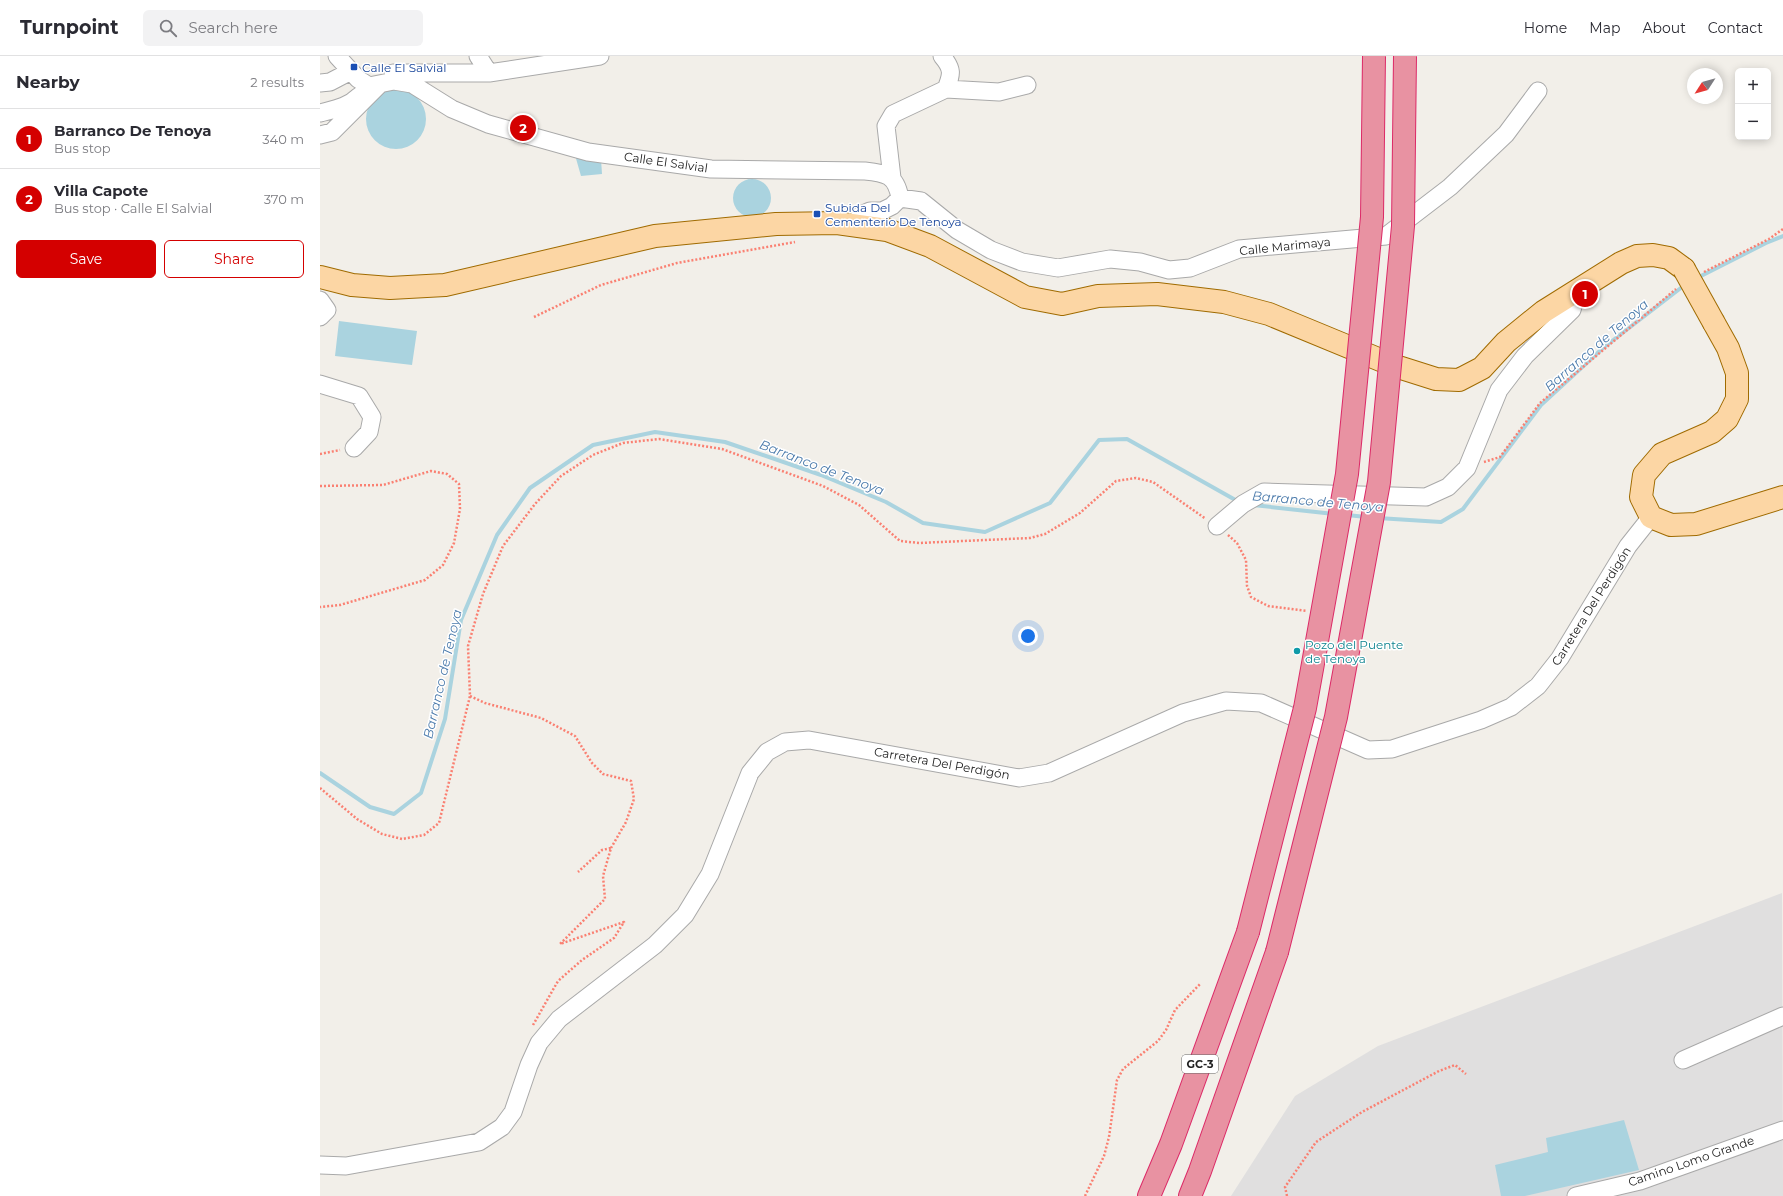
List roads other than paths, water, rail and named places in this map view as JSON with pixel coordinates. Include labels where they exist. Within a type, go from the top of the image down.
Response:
[{"type":"highway","name":"GC-3","points":[[1149,1196],[1171,1144],[1248,932],[1304,708],[1347,474],[1372,217],[1374,56]]},
{"type":"highway","name":"GC-3","points":[[1190,1196],[1277,952],[1336,717],[1379,482],[1403,226],[1405,56]]},
{"type":"main road","points":[[320,277],[352,285],[390,288],[445,285],[655,236],[776,224],[838,223],[887,230],[930,246],[1025,298],[1062,304],[1098,296],[1157,294],[1224,302],[1269,314],[1395,366],[1436,378],[1459,380],[1482,368],[1506,342],[1543,312],[1578,289],[1621,263],[1637,256],[1653,254],[1669,258],[1689,276],[1728,348],[1737,373],[1737,399],[1727,419],[1712,432],[1662,454],[1644,475],[1641,497],[1651,517],[1671,525],[1696,524],[1783,497]]},
{"type":"street","points":[[337,56],[364,80]]},
{"type":"street","points":[[478,56],[489,72]]},
{"type":"street","points":[[320,83],[364,80],[376,74],[489,72],[574,58],[600,56]]},
{"type":"street","points":[[942,56],[949,64],[951,76],[946,89]]},
{"type":"street","points":[[320,113],[343,108],[355,101],[364,80]]},
{"type":"street","points":[[320,135],[332,132],[364,80]]},
{"type":"street","name":"Calle El Salvial","points":[[364,80],[394,81],[412,84],[452,109],[488,124],[588,152],[710,169],[864,171],[882,172],[892,178]]},
{"type":"street","points":[[853,225],[861,215],[870,211],[882,211],[892,206],[900,198],[898,187],[892,178],[886,126],[893,114],[946,89],[999,92],[1027,85]]},
{"type":"street","name":"Calle Marimaya","points":[[900,198],[922,201],[957,230],[991,250],[1022,262],[1058,268],[1110,259],[1140,262],[1169,270],[1190,268],[1239,250],[1386,236],[1450,187],[1506,134],[1538,91]]},
{"type":"street","points":[[1218,526],[1243,504],[1264,492],[1426,497],[1448,487],[1467,468],[1499,390],[1525,356],[1572,310],[1578,289]]},
{"type":"street","points":[[320,300],[327,310],[320,317]]},
{"type":"street","points":[[320,384],[359,396],[372,417],[369,432],[354,448]]},
{"type":"street","name":"Carretera Del Perdigón","points":[[320,1165],[346,1166],[479,1142],[502,1127],[513,1112],[529,1065],[539,1043],[559,1019],[655,946],[685,915],[710,874],[750,773],[766,752],[784,742],[809,740],[1019,778],[1049,773],[1183,712],[1226,701],[1261,704],[1368,750],[1392,748],[1481,720],[1511,707],[1538,686],[1560,658],[1628,546],[1651,517]]},
{"type":"street","points":[[1682,1060],[1783,1016]]},
{"type":"street","name":"Camino Lomo Grande","points":[[1576,1196],[1640,1181],[1783,1130]]},
{"type":"street","points":[[1629,1196],[1640,1181]]},
{"type":"water","points":[[390,89],[402,89],[413,94],[421,102],[426,113],[424,131],[413,144],[402,149],[390,149],[379,144],[371,136],[366,125],[366,113],[371,102],[379,94]]},
{"type":"water","points":[[575,155],[601,159],[602,174],[581,176]]},
{"type":"water","points":[[748,179],[756,179],[766,184],[770,191],[770,205],[766,212],[756,217],[748,217],[738,212],[736,209],[733,202],[733,194],[738,184],[741,182]]},
{"type":"water","points":[[339,321],[417,331],[412,365],[335,356]]},
{"type":"water","points":[[1624,1120],[1639,1170],[1525,1196],[1501,1196],[1495,1165],[1548,1152],[1546,1138]]},
{"type":"waterway","name":"Barranco de Tenoya","points":[[1697,278],[1783,236]]},
{"type":"waterway","name":"Barranco de Tenoya","points":[[1378,518],[1441,522],[1463,509],[1541,405],[1603,348],[1686,284]]},
{"type":"waterway","name":"Barranco de Tenoya","points":[[320,773],[370,807],[394,814],[421,793],[445,719],[461,620],[497,535],[530,488],[593,445],[655,432],[725,442],[821,475],[886,502],[923,523],[985,532],[1050,503],[1099,440],[1127,439],[1239,502]]},
{"type":"waterway","name":"Barranco de Tenoya","points":[[1253,505],[1334,514]]},
{"type":"waterway","name":"Barranco de Tenoya","points":[[1347,515],[1366,517]]},
{"type":"place","name":"Calle El Salvial","points":[[354,67]]},
{"type":"place","name":"Villa Capote","points":[[523,128]]},
{"type":"place","name":"Subida Del Cementerio De Tenoya","points":[[817,214]]},
{"type":"place","name":"Barranco De Tenoya","points":[[1585,294]]},
{"type":"place","name":"Pozo del Puente de Tenoya","points":[[1297,651]]}]
